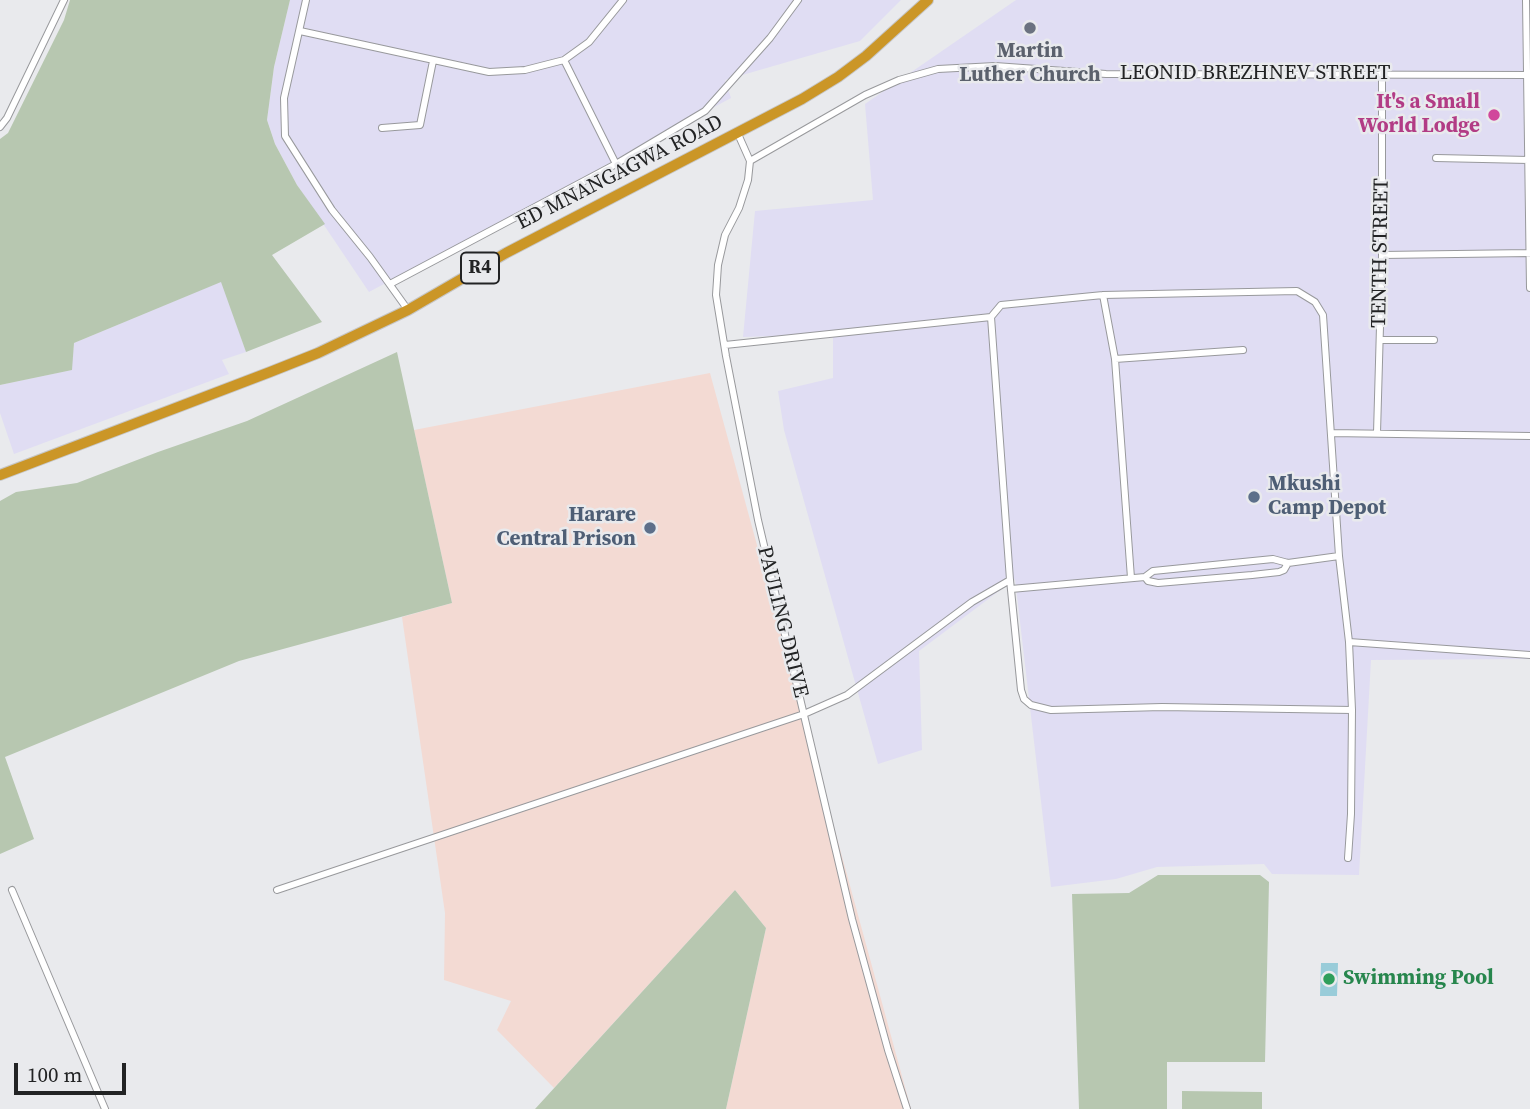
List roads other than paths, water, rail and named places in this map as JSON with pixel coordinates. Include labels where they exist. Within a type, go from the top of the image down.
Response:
[{"type":"highway","name":"ED MNANGAGWA ROAD","points":[[0,475],[318,353],[408,310],[506,253],[738,134],[838,77],[866,56],[928,0]]},
{"type":"street","points":[[0,127],[7,118],[64,0]]},
{"type":"street","points":[[306,0],[284,98],[285,136],[332,210],[408,310]]},
{"type":"street","points":[[300,31],[489,72],[525,70],[564,60],[589,42],[624,0]]},
{"type":"street","points":[[390,284],[616,164],[705,111],[770,38],[798,0]]},
{"type":"street","points":[[1527,0],[1530,288]]},
{"type":"street","points":[[564,60],[616,164]]},
{"type":"street","points":[[382,128],[420,125],[433,61]]},
{"type":"street","name":"LEONID BREZHNEV STREET","points":[[750,161],[865,96],[899,80],[938,69],[995,66],[1106,74],[1529,75]]},
{"type":"street","name":"TENTH STREET","points":[[1377,433],[1382,255],[1382,73]]},
{"type":"street","points":[[738,134],[750,161]]},
{"type":"street","points":[[1436,158],[1528,160]]},
{"type":"street","name":"PAULING DRIVE","points":[[750,161],[748,180],[739,208],[725,235],[718,265],[716,295],[758,520],[852,919],[907,1109]]},
{"type":"street","points":[[1382,255],[1530,253]]},
{"type":"street","points":[[1348,858],[1352,710],[1349,642],[1339,556],[1323,316],[1315,302],[1297,291],[1103,295],[1001,305],[991,317],[1010,580],[1024,699],[1031,705],[1051,710],[1162,707],[1352,710]]},
{"type":"street","points":[[1103,295],[1115,359],[1131,578]]},
{"type":"street","points":[[725,345],[991,317]]},
{"type":"street","points":[[1380,340],[1434,340]]},
{"type":"street","points":[[1115,359],[1243,350]]},
{"type":"street","points":[[1331,433],[1530,436]]},
{"type":"street","points":[[1011,589],[1145,577],[1153,571],[1278,559],[1288,563],[1339,556]]},
{"type":"street","points":[[1145,577],[1148,581],[1158,583],[1279,572],[1284,570],[1288,563]]},
{"type":"street","points":[[1234,564],[1236,576]]},
{"type":"street","points":[[277,890],[804,714],[847,695],[972,602],[1010,580]]},
{"type":"street","points":[[1349,642],[1530,655]]},
{"type":"street","points":[[12,890],[105,1109]]},
{"type":"water","name":"Swimming Pool","points":[[1321,963],[1338,963],[1337,996],[1320,996]]},
{"type":"place","name":"Martin Luther Church","points":[[1030,28]]},
{"type":"place","name":"It's a Small World Lodge","points":[[1494,115]]},
{"type":"place","name":"Mkushi Camp Depot","points":[[1254,497]]},
{"type":"place","name":"Harare Central Prison","points":[[650,528]]},
{"type":"place","name":"Swimming Pool","points":[[1329,979]]}]
